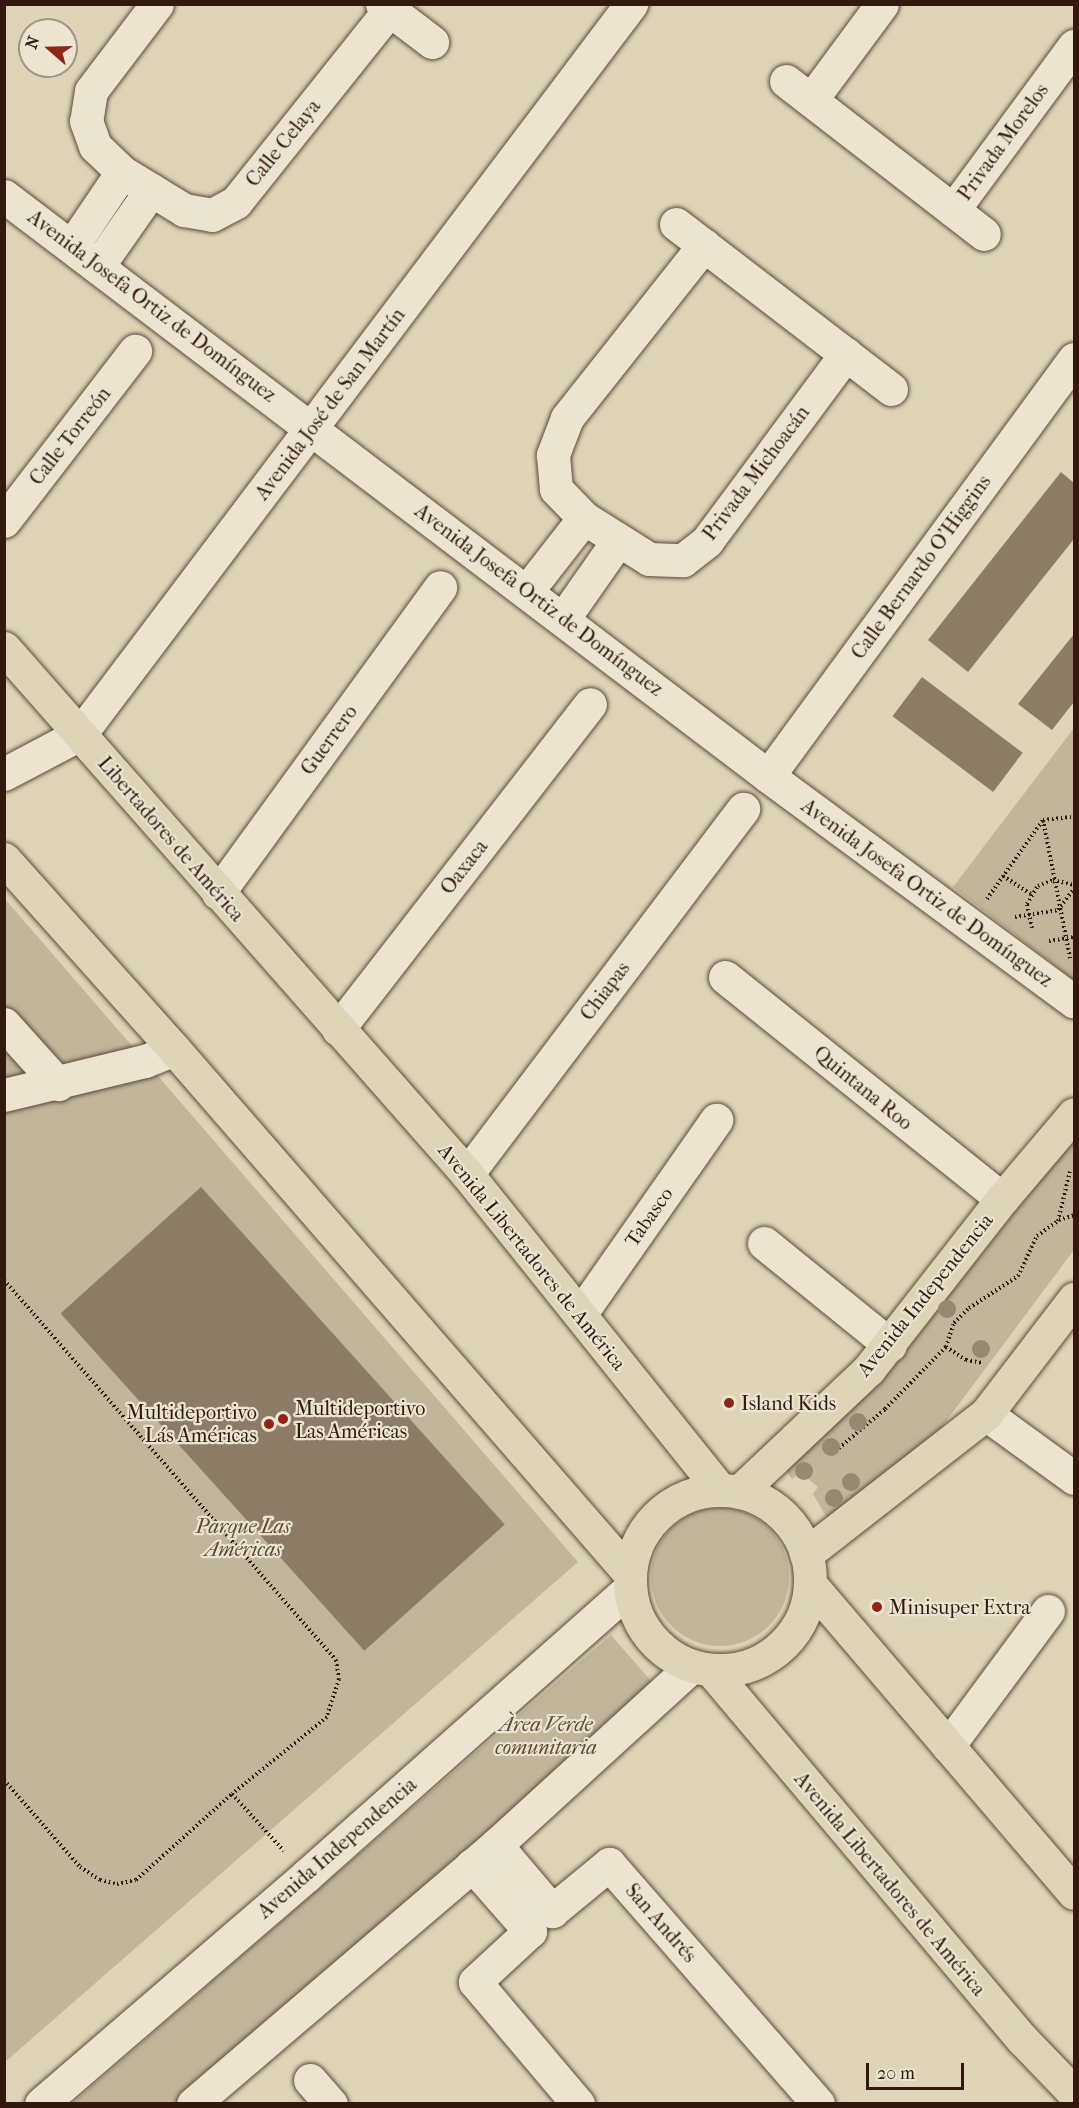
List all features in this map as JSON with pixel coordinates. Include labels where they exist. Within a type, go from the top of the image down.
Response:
[{"type":"main road","name":"Libertadores de América","points":[[4,648],[338,1029]]},
{"type":"main road","points":[[4,860],[174,1049],[630,1581]]},
{"type":"main road","name":"Avenida Libertadores de América","points":[[338,1029],[467,1174],[729,1491]]},
{"type":"main road","name":"Avenida Independencia","points":[[729,1491],[869,1369],[1002,1199],[1074,1114]]},
{"type":"main road","points":[[1072,1883],[948,1746],[808,1569],[792,1526],[768,1503],[729,1491],[687,1497],[658,1514],[644,1531],[630,1581],[636,1614],[649,1637],[668,1654],[702,1668],[752,1664],[771,1655],[798,1624],[808,1569],[986,1414],[1074,1299]]},
{"type":"main road","name":"Avenida Libertadores de América","points":[[702,1668],[1015,2031],[1074,2093]]},
{"type":"street","name":"Calle Celaya","points":[[157,4],[91,92],[86,121],[95,146],[123,172],[184,210],[212,215],[236,202],[385,7],[432,42]]},
{"type":"street","name":"Avenida José de San Martín","points":[[4,774],[80,734],[631,4]]},
{"type":"street","name":"Privada Morelos","points":[[882,4],[799,90],[984,234]]},
{"type":"street","name":"Privada Morelos","points":[[953,210],[1074,46]]},
{"type":"street","points":[[72,246],[123,172]]},
{"type":"street","points":[[98,266],[151,190]]},
{"type":"street","name":"Avenida Josefa Ortiz de Domínguez","points":[[4,196],[312,427],[768,776],[1074,1002]]},
{"type":"street","points":[[676,224],[891,389]]},
{"type":"street","name":"Privada Michoacán","points":[[704,245],[567,418],[553,455],[556,489],[584,518],[616,542],[649,559],[683,560],[706,541],[846,354]]},
{"type":"street","name":"Calle Torreón","points":[[4,521],[135,351]]},
{"type":"street","name":"Calle Bernardo O'Higgins","points":[[768,776],[1074,359]]},
{"type":"street","points":[[527,591],[584,518]]},
{"type":"street","points":[[563,619],[616,542]]},
{"type":"street","name":"Guerrero","points":[[218,893],[440,587]]},
{"type":"street","name":"Oaxaca","points":[[338,1029],[590,704]]},
{"type":"street","name":"Chiapas","points":[[467,1174],[743,809]]},
{"type":"street","name":"Quintana Roo","points":[[725,977],[1002,1199]]},
{"type":"street","points":[[4,1024],[58,1084]]},
{"type":"street","points":[[4,1095],[58,1084],[174,1049]]},
{"type":"street","name":"Tabasco","points":[[581,1313],[716,1120]]},
{"type":"street","points":[[764,1244],[890,1345]]},
{"type":"street","points":[[986,1414],[1074,1478]]},
{"type":"street","name":"Avenida Independencia","points":[[41,2103],[307,1875],[630,1581]]},
{"type":"street","points":[[948,1746],[1048,1611]]},
{"type":"street","points":[[194,2103],[702,1668]]},
{"type":"street","points":[[484,1855],[530,1931],[475,1982],[578,2103]]},
{"type":"street","name":"San Andrés","points":[[484,1855],[552,1911],[609,1863],[818,2103]]},
{"type":"path","points":[[969,924],[1043,820],[1074,817]]},
{"type":"path","points":[[1043,820],[1058,910],[1072,968]]},
{"type":"path","points":[[1004,876],[1031,894]]},
{"type":"path","points":[[969,924],[1026,915],[1058,910],[1074,887],[1053,880],[1038,886],[1031,894],[1026,915],[1037,935]]},
{"type":"path","points":[[1046,940],[1066,941],[1074,937]]},
{"type":"path","points":[[1058,1221],[1070,1165]]},
{"type":"path","points":[[825,1459],[885,1409],[946,1347],[954,1323],[983,1298],[1018,1276],[1037,1236],[1058,1221],[1074,1215]]},
{"type":"path","points":[[4,1280],[336,1660],[339,1679],[327,1716],[232,1794],[136,1880],[117,1884],[100,1880],[80,1867],[4,1780]]},
{"type":"path","points":[[946,1347],[966,1360],[991,1365]]},
{"type":"path","points":[[232,1794],[307,1875]]},
{"type":"green space","points":[[1074,728],[1074,980],[953,887]]},
{"type":"green space","name":"Parque Las Américas","points":[[5,899],[578,1562],[5,2062]]},
{"type":"green space","points":[[1074,1139],[1074,1250],[941,1428],[830,1523],[813,1494],[818,1487],[801,1473],[792,1479],[780,1462],[801,1450],[870,1392]]},
{"type":"green space","points":[[720,1508],[747,1513],[769,1528],[784,1550],[789,1577],[784,1604],[769,1626],[747,1641],[720,1646],[693,1641],[671,1626],[656,1604],[651,1577],[656,1550],[671,1528],[693,1513]]},
{"type":"green space","name":"Àrea Verde comunitaria","points":[[611,1635],[655,1686],[174,2104],[71,2104]]},
{"type":"building","points":[[1061,472],[1074,483],[1074,539],[968,672],[928,640]]},
{"type":"building","points":[[1074,634],[1074,702],[1052,730],[1018,704]]},
{"type":"building","points":[[922,677],[1023,753],[993,792],[893,716]]},
{"type":"building","name":"Multideportivo Las Américas","points":[[201,1187],[505,1524],[364,1651],[61,1313]]},
{"type":"place","name":"Island Kids","points":[[729,1403]]},
{"type":"place","name":"Multideportivo Las Américas","points":[[283,1419]]},
{"type":"place","name":"Multideportivo Lás Américas","points":[[269,1424]]},
{"type":"place","name":"Minisuper Extra","points":[[877,1607]]}]
